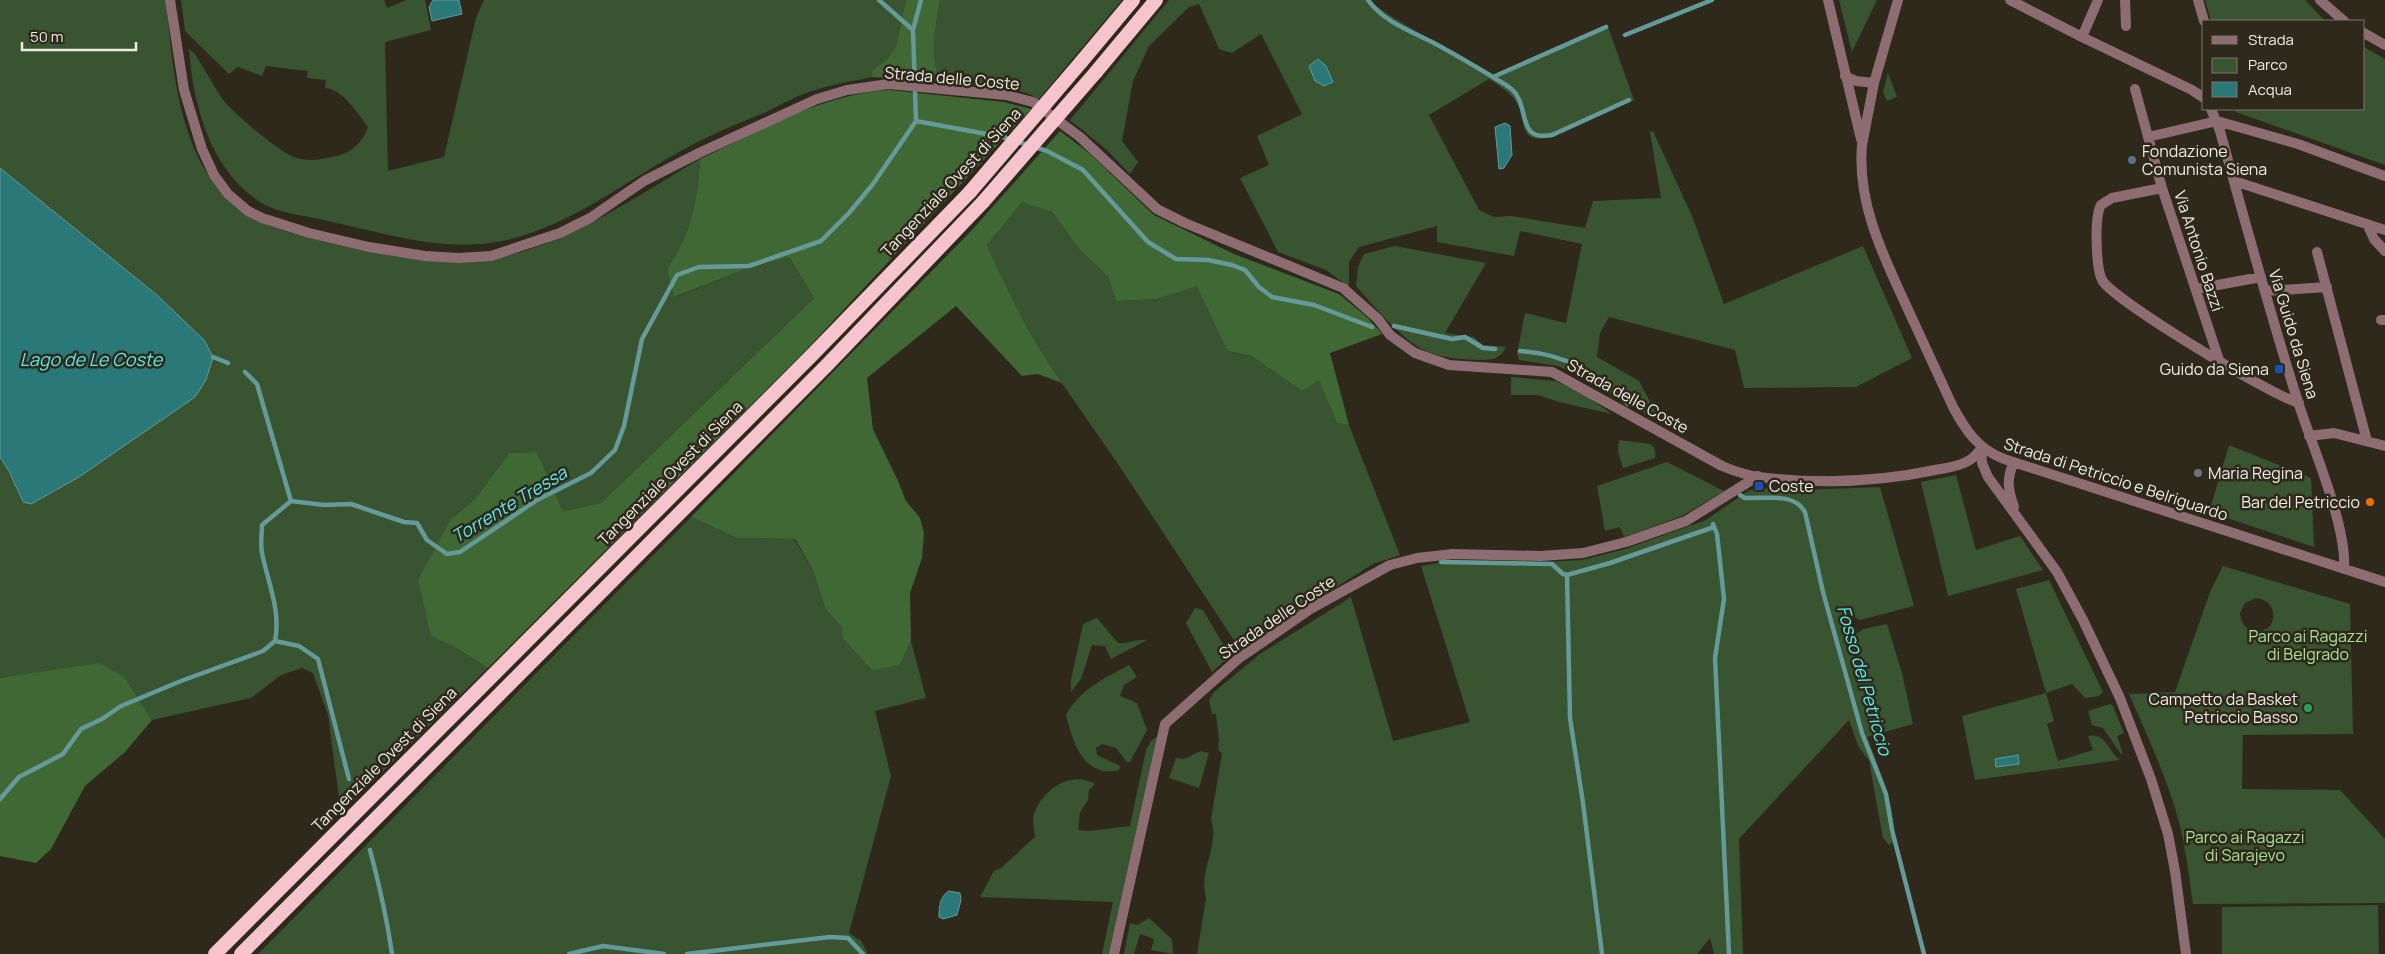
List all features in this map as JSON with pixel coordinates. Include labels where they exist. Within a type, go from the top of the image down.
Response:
[{"type":"highway","name":"Tangenziale Ovest di Siena","points":[[215,954],[770,397],[970,192],[1133,0]]},
{"type":"highway","points":[[241,954],[781,411],[983,202],[1156,0]]},
{"type":"street","name":"Strada delle Coste","points":[[170,0],[184,90],[192,120],[214,175],[228,194],[248,210],[262,218],[309,233],[369,247],[425,256],[459,258],[491,256],[560,233],[590,218],[644,181],[701,152],[817,99],[847,90],[888,84],[1006,95],[1033,102],[1080,137],[1157,209],[1184,223],[1343,288],[1378,319],[1390,335],[1415,353],[1449,365],[1552,372],[1722,466],[1758,476],[1800,480],[1858,480],[1891,477],[1960,464],[1972,458],[1981,448]]},
{"type":"street","name":"Strada di Petriccio e Belriguardo","points":[[1828,0],[1862,145]]},
{"type":"street","name":"Strada di Petriccio e Belriguardo","points":[[1898,0],[1874,83],[1862,145],[1861,162],[1864,191],[1877,241],[1953,407],[1967,432],[1981,448],[2014,462],[2385,582]]},
{"type":"street","points":[[2010,0],[2202,97]]},
{"type":"street","points":[[2082,37],[2098,0]]},
{"type":"street","points":[[2124,0],[2126,26]]},
{"type":"street","points":[[2198,0],[2204,20]]},
{"type":"street","points":[[2320,0],[2343,20]]},
{"type":"street","points":[[2365,34],[2385,45]]},
{"type":"street","points":[[1845,76],[1856,81],[1874,83]]},
{"type":"street","name":"Via Antonio Bazzi","points":[[2135,89],[2162,188],[2220,363]]},
{"type":"street","name":"Via Guido da Siena","points":[[2212,110],[2217,121],[2265,291],[2341,536],[2344,569]]},
{"type":"street","points":[[2148,137],[2217,121],[2298,144],[2385,176]]},
{"type":"street","points":[[2234,181],[2385,230]]},
{"type":"street","points":[[2162,188],[2112,198],[2101,205],[2096,221],[2101,276],[2107,287],[2220,363],[2282,397],[2299,403]]},
{"type":"street","points":[[2367,224],[2374,239],[2385,250]]},
{"type":"street","points":[[2317,252],[2366,441]]},
{"type":"street","points":[[2196,289],[2261,277]]},
{"type":"street","points":[[2265,291],[2326,287]]},
{"type":"street","points":[[2309,436],[2334,433],[2385,446]]},
{"type":"street","points":[[1981,448],[1982,462],[1988,476],[2016,513],[2068,591],[2104,664],[2130,724],[2168,834],[2186,954]]},
{"type":"street","points":[[2014,462],[2009,473],[2008,483],[2016,513]]},
{"type":"street","name":"Strada delle Coste","points":[[1114,954],[1165,724],[1238,658],[1312,608],[1390,565],[1417,558],[1453,554],[1541,556],[1583,553],[1626,542],[1686,520],[1758,476]]},
{"type":"green space","points":[[0,0],[166,0],[178,92],[190,137],[199,158],[210,178],[233,204],[261,222],[276,228],[326,242],[387,255],[433,260],[479,261],[509,255],[567,235],[621,206],[700,159],[695,203],[688,230],[667,268],[675,297],[746,269],[789,257],[814,298],[601,503],[563,511],[537,452],[509,453],[475,499],[451,519],[431,636],[458,649],[488,668],[341,813],[328,715],[313,673],[302,668],[281,675],[251,698],[152,720],[125,678],[44,673],[0,678],[0,457],[9,471],[22,502],[204,340],[157,295],[0,168]]},
{"type":"green space","points":[[181,0],[384,0],[387,8],[406,0],[425,0],[431,30],[385,42],[388,171],[444,157],[476,18],[484,0],[906,0],[896,46],[888,58],[872,71],[872,77],[836,84],[809,92],[718,132],[665,160],[563,220],[509,240],[460,245],[401,238],[281,211],[257,200],[240,186],[215,152],[207,132],[195,91],[189,49],[195,54],[226,104],[275,146],[291,156],[312,160],[338,156],[350,151],[359,143],[368,127],[344,97],[332,89],[325,88],[326,80],[307,78],[308,71],[266,66],[262,76],[238,67],[229,74],[185,31]]},
{"type":"green space","points":[[906,0],[940,0],[934,51],[940,81],[872,77],[872,71],[888,58],[896,46]]},
{"type":"green space","points":[[940,0],[1122,0],[1038,100],[1032,95],[1020,91],[940,81],[934,51]]},
{"type":"green space","points":[[1169,0],[1371,0],[1374,5],[1403,24],[1493,75],[1607,24],[1634,100],[1553,137],[1541,139],[1528,135],[1515,100],[1489,79],[1429,115],[1479,210],[1494,217],[1511,216],[1585,228],[1593,201],[1661,198],[1650,132],[1653,131],[1692,216],[1724,304],[1863,246],[1912,358],[1856,387],[1744,388],[1735,350],[1609,317],[1600,333],[1597,357],[1639,381],[1656,413],[1646,414],[1600,385],[1558,366],[1519,360],[1517,354],[1525,313],[1566,323],[1582,244],[1520,231],[1514,256],[1437,242],[1437,226],[1359,247],[1349,262],[1349,287],[1326,270],[1278,252],[1240,178],[1269,165],[1257,136],[1302,114],[1261,34],[1232,53],[1219,49],[1199,4],[1189,7],[1149,46],[1133,81],[1122,141],[1138,162],[1130,174],[1107,150],[1070,120]]},
{"type":"green space","points":[[1839,0],[1877,0],[1852,52]]},
{"type":"green space","points":[[2205,0],[2305,0],[2324,20],[2211,20]]},
{"type":"green space","points":[[2365,48],[2385,59],[2385,165],[2236,112],[2235,110],[2365,110]]},
{"type":"green space","points":[[1888,73],[1897,97],[1887,101],[1883,92]]},
{"type":"green space","points":[[889,90],[1004,102],[1031,109],[808,348],[488,668],[458,649],[431,636],[418,580],[451,519],[475,499],[509,453],[537,452],[563,511],[601,503],[814,298],[789,257],[746,269],[674,297],[667,268],[688,230],[695,203],[700,159],[816,106],[864,93]]},
{"type":"green space","points":[[1060,131],[1089,153],[1154,215],[1234,254],[1339,294],[1368,318],[1382,334],[1330,353],[1349,425],[1337,423],[1319,380],[1302,391],[1251,356],[1227,351],[1197,286],[1157,299],[1116,301],[1108,277],[1079,249],[1052,212],[1022,202],[987,245],[1021,316],[1062,383],[1038,374],[1022,376],[956,306],[867,378],[873,429],[906,501],[920,518],[924,533],[922,558],[910,593],[911,641],[900,665],[872,670],[843,638],[842,628],[825,608],[813,570],[795,539],[737,538],[691,517],[971,231]]},
{"type":"green space","points":[[1022,201],[1052,212],[1079,249],[1108,277],[1116,301],[1157,299],[1197,285],[1227,351],[1251,356],[1302,391],[1319,379],[1337,423],[1349,425],[1400,555],[1373,564],[1239,648],[1120,467],[1046,360],[1007,291],[987,245]]},
{"type":"green space","points":[[1395,246],[1486,263],[1445,333],[1474,337],[1483,345],[1506,347],[1501,355],[1491,359],[1477,360],[1437,355],[1415,345],[1388,321],[1356,286],[1358,267],[1364,254]]},
{"type":"green space","points":[[1511,377],[1556,381],[1588,397],[1612,414],[1559,402],[1538,395],[1511,395]]},
{"type":"green space","points":[[1619,440],[1650,444],[1655,450],[1655,458],[1623,468],[1618,452]]},
{"type":"green space","points":[[2229,445],[2311,478],[2314,547],[2209,512]]},
{"type":"green space","points":[[1667,462],[1724,491],[1682,516],[1624,537],[1620,527],[1605,531],[1597,486]]},
{"type":"green space","points":[[1956,475],[1976,550],[2020,536],[2043,570],[1948,596],[1921,482]]},
{"type":"green space","points":[[1880,487],[1914,606],[1860,620],[1850,615],[1846,623],[1849,638],[1864,629],[1887,624],[1902,673],[1913,724],[1867,737],[1890,801],[1895,841],[1889,845],[1883,838],[1869,761],[1858,746],[1849,720],[1739,839],[1743,954],[1714,954],[1710,938],[1697,954],[1197,954],[1206,898],[1204,888],[1206,868],[1213,839],[1211,820],[1222,753],[1218,750],[1219,739],[1216,714],[1212,714],[1209,700],[1214,692],[1260,654],[1351,597],[1393,741],[1470,722],[1421,566],[1453,560],[1544,562],[1582,560],[1625,549],[1706,520],[1748,491],[1758,488],[1803,490]]},
{"type":"green space","points":[[691,517],[737,538],[794,539],[813,570],[825,608],[842,628],[900,665],[911,641],[926,698],[875,711],[891,776],[849,933],[861,941],[868,954],[258,954]]},
{"type":"green space","points":[[2223,566],[2350,604],[2353,734],[2243,735],[2242,789],[2340,790],[2385,839],[2385,903],[2193,904],[2184,842],[2169,789],[2129,694],[2175,692],[2210,592]],"holes":[[[2256,598],[2266,601],[2272,608],[2273,616],[2270,626],[2265,630],[2255,632],[2243,624],[2240,613],[2245,603]]]},
{"type":"green space","points":[[2049,580],[2103,692],[2099,696],[2085,698],[2072,684],[2046,693],[2016,589]]},
{"type":"green space","points":[[1195,608],[1203,610],[1230,656],[1212,672],[1186,623]]},
{"type":"green space","points":[[1097,618],[1118,643],[1147,640],[1111,659],[1105,646],[1092,645],[1081,679],[1071,692],[1071,680],[1083,624]]},
{"type":"green space","points":[[100,663],[125,678],[152,720],[125,752],[85,786],[51,849],[36,863],[0,856],[0,678]]},
{"type":"green space","points":[[1129,665],[1137,677],[1124,685],[1120,696],[1137,703],[1147,730],[1130,762],[1127,762],[1116,748],[1102,744],[1096,748],[1097,755],[1120,766],[1119,770],[1107,771],[1097,769],[1088,763],[1076,746],[1066,715],[1085,691]]},
{"type":"green space","points":[[2046,693],[2054,721],[2047,724],[2058,761],[2093,750],[2088,736],[2103,739],[2120,760],[1975,780],[1962,716]]},
{"type":"green space","points":[[2110,704],[2113,706],[2124,733],[2117,736],[2123,754],[2121,754],[2103,728],[2092,725],[2088,711]]},
{"type":"green space","points":[[1159,735],[1111,954],[1102,954],[1113,902],[980,897],[994,871],[1001,868],[1035,837],[1033,822],[1038,805],[1059,784],[1077,779],[1095,784],[1089,790],[1088,800],[1080,812],[1078,830],[1089,831],[1130,826],[1146,750],[1151,741]]},
{"type":"green space","points":[[1201,751],[1209,753],[1199,788],[1169,778],[1176,758],[1184,759]]},
{"type":"green space","points":[[2378,905],[2379,954],[2222,954],[2222,907]]},
{"type":"green space","points":[[1149,918],[1172,939],[1173,954],[1151,950],[1154,939],[1140,934],[1134,954],[1124,954],[1130,923],[1137,925]]},
{"type":"water","points":[[433,0],[459,0],[462,14],[432,21],[429,7]]},
{"type":"water","points":[[1318,59],[1326,66],[1333,82],[1324,86],[1315,81],[1309,66]]},
{"type":"water","points":[[1505,123],[1510,126],[1512,155],[1504,168],[1499,169],[1495,127]]},
{"type":"water","name":"Lago de Le Coste","points":[[0,168],[157,295],[204,340],[213,357],[206,380],[195,397],[79,477],[31,504],[23,502],[9,471],[0,457]]},
{"type":"water","points":[[2018,755],[2019,764],[1996,767],[1995,759]]},
{"type":"water","points":[[949,891],[960,893],[961,900],[957,915],[943,919],[939,917],[940,906],[942,899]]},
{"type":"waterway","points":[[879,0],[913,30]]},
{"type":"waterway","name":"Torrente Tressa","points":[[0,799],[19,777],[63,754],[81,729],[102,719],[121,706],[181,681],[263,651],[275,641],[275,607],[261,550],[262,525],[291,501],[324,505],[351,504],[404,522],[417,523],[427,540],[447,554],[460,552],[537,500],[591,473],[615,450],[624,426],[642,339],[677,275],[699,267],[749,266],[821,241],[849,213],[873,184],[916,121],[913,30],[921,0]]},
{"type":"waterway","points":[[1368,0],[1389,20],[1448,50],[1493,77],[1606,27]]},
{"type":"waterway","points":[[1625,35],[1712,0]]},
{"type":"waterway","points":[[1493,77],[1514,91],[1520,101],[1529,130],[1541,136],[1552,135],[1629,100]]},
{"type":"waterway","points":[[916,121],[1003,137],[1047,151],[1083,170],[1148,242],[1176,259],[1208,260],[1232,265],[1245,270],[1259,287],[1272,297],[1314,305],[1372,327]]},
{"type":"waterway","points":[[1394,326],[1452,339],[1465,337],[1483,348],[1495,349]]},
{"type":"waterway","points":[[1520,351],[1553,356],[1567,361],[1591,374],[1628,404]]},
{"type":"waterway","points":[[213,357],[228,363]]},
{"type":"waterway","points":[[245,372],[257,384],[291,501]]},
{"type":"waterway","name":"Fosso del Petriccio","points":[[1740,495],[1745,498],[1786,499],[1800,506],[1805,512],[1823,592],[1862,733],[1886,794],[1892,830],[1924,954]]},
{"type":"waterway","points":[[1713,524],[1717,534],[1724,599],[1715,658],[1729,954]]},
{"type":"waterway","points":[[1602,954],[1570,718],[1567,575],[1610,563],[1714,527]]},
{"type":"waterway","points":[[1441,562],[1552,564],[1563,574],[1567,575]]},
{"type":"waterway","points":[[275,641],[299,646],[318,659],[349,779]]},
{"type":"waterway","points":[[370,850],[392,954]]},
{"type":"waterway","points":[[687,954],[830,937],[848,938],[863,954]]},
{"type":"waterway","points":[[569,954],[603,946],[664,954]]},
{"type":"place","name":"Fondazione Comunista Siena","points":[[2132,160]]},
{"type":"place","name":"Guido da Siena","points":[[2279,369]]},
{"type":"place","name":"Maria Regina","points":[[2198,473]]},
{"type":"place","name":"Coste","points":[[1759,486]]},
{"type":"place","name":"Bar del Petriccio","points":[[2370,502]]},
{"type":"place","name":"Campetto da Basket Petriccio Basso","points":[[2308,708]]},
{"type":"park label","name":"Parco ai Ragazzi di Belgrado","points":[[2308,645]]},
{"type":"park label","name":"Parco ai Ragazzi di Sarajevo","points":[[2245,846]]}]
